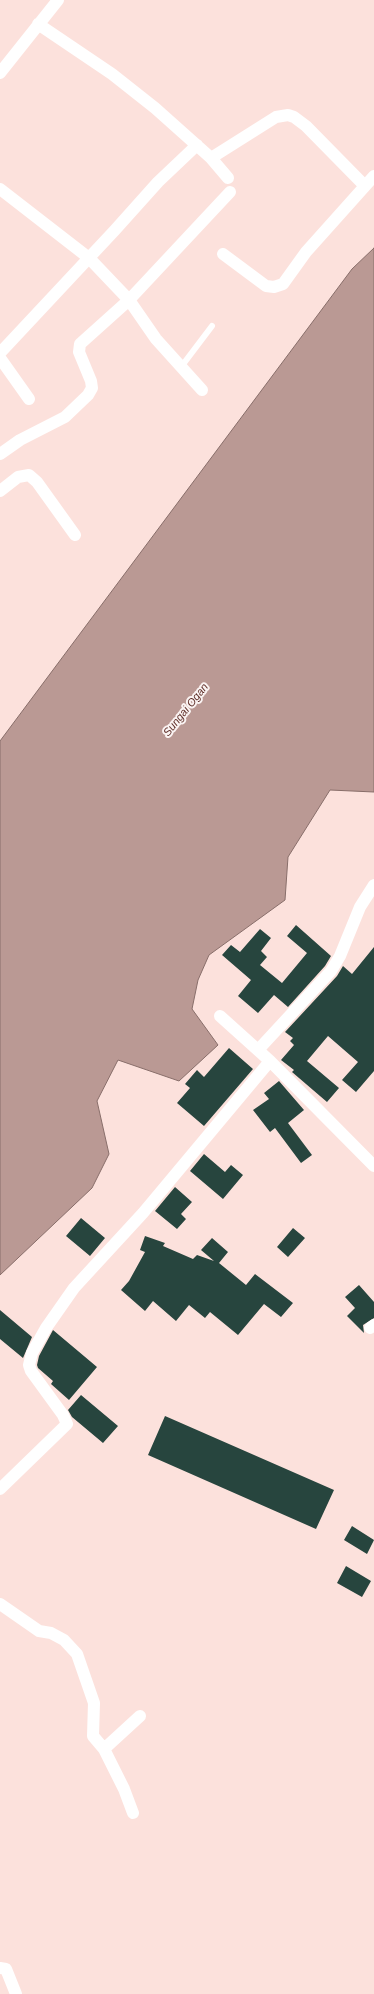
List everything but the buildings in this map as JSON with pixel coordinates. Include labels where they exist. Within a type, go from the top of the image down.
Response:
[{"type":"street","points":[[0,73],[58,0]]},
{"type":"street","points":[[38,24],[112,74],[155,108],[211,158],[228,178]]},
{"type":"street","points":[[211,158],[276,117],[294,117],[306,126],[364,185]]},
{"type":"street","points":[[0,352],[158,182],[197,145]]},
{"type":"street","points":[[223,254],[266,286],[274,287],[283,284],[306,252],[364,185],[374,176]]},
{"type":"street","points":[[0,189],[89,258],[129,300],[156,339],[202,390]]},
{"type":"street","points":[[0,454],[20,440],[65,417],[88,395],[92,388],[91,381],[79,347],[80,344],[129,300],[230,192]]},
{"type":"street","points":[[0,358],[29,399]]},
{"type":"street","points":[[0,491],[18,477],[29,475],[37,482],[75,535]]},
{"type":"street","points":[[258,1050],[331,971],[340,956],[360,907],[374,885]]},
{"type":"street","points":[[220,1016],[270,1061],[374,1166]]},
{"type":"street","points":[[0,1489],[67,1424],[63,1415],[31,1371],[29,1365],[32,1353],[46,1328],[74,1288],[121,1239],[270,1061]]},
{"type":"street","points":[[0,1604],[39,1631],[51,1633],[64,1640],[77,1654],[94,1702],[93,1736],[104,1749],[124,1789],[133,1813]]},
{"type":"street","points":[[104,1749],[140,1716]]},
{"type":"street","points":[[0,1968],[6,1969],[16,1994]]},
{"type":"lane","points":[[181,367],[212,326]]},
{"type":"water","name":"Sungai Ogan","points":[[374,248],[374,792],[330,790],[288,857],[285,900],[209,955],[198,980],[192,1009],[218,1045],[179,1081],[118,1060],[97,1101],[109,1154],[92,1188],[0,1275],[0,741],[352,269]]}]
